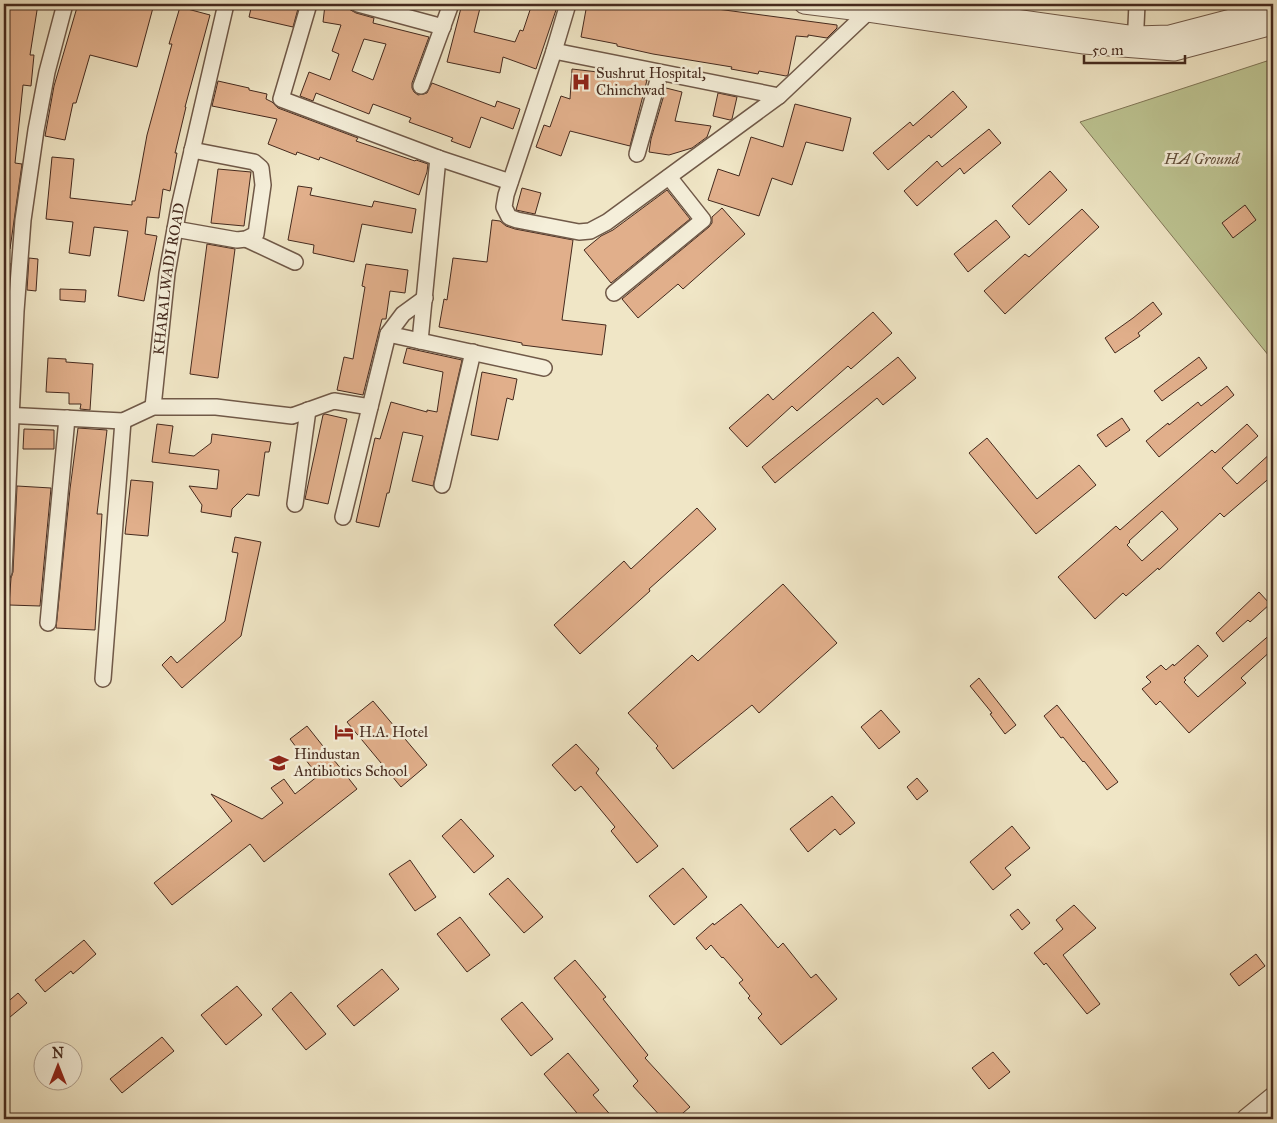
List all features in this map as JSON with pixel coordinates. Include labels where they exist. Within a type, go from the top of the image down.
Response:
[{"type":"street","points":[[4,572],[8,415],[23,220],[36,130],[65,4]]},
{"type":"street","name":"KHARALWADI ROAD","points":[[153,407],[167,273],[192,150],[226,4]]},
{"type":"street","points":[[309,4],[281,99],[438,158],[510,182]]},
{"type":"street","points":[[358,4],[443,27]]},
{"type":"street","points":[[421,86],[451,4]]},
{"type":"street","points":[[568,4],[510,182],[504,207],[509,217],[580,232],[600,227],[779,96],[868,8]]},
{"type":"street","points":[[804,4],[868,8],[1084,44],[1135,42],[1170,35],[1273,8]]},
{"type":"street","points":[[911,4],[1135,42],[1174,51],[1273,25]]},
{"type":"street","points":[[1135,42],[1137,4]]},
{"type":"street","points":[[554,51],[779,96]]},
{"type":"street","points":[[637,154],[660,73]]},
{"type":"street","points":[[175,229],[238,240],[246,239],[256,234],[263,185],[261,168],[254,162],[192,150]]},
{"type":"street","points":[[420,341],[438,158]]},
{"type":"street","points":[[614,293],[703,220],[669,177]]},
{"type":"street","points":[[246,239],[295,262]]},
{"type":"street","points":[[343,517],[388,334],[403,314],[425,298]]},
{"type":"street","points":[[388,334],[544,368]]},
{"type":"street","points":[[442,485],[473,352]]},
{"type":"street","points":[[8,415],[123,421],[153,407],[216,407],[292,416],[334,401],[370,407]]},
{"type":"street","points":[[295,504],[308,410]]},
{"type":"street","points":[[48,623],[68,418]]},
{"type":"street","points":[[103,679],[123,421]]},
{"type":"street","points":[[1246,1119],[1273,1097]]},
{"type":"green space","name":"HA Ground","points":[[1273,59],[1273,361],[1080,122]]},
{"type":"building","points":[[6,4],[38,4],[30,55],[34,55],[31,86],[23,85],[15,163],[22,164],[10,249],[4,249],[4,12]]},
{"type":"building","points":[[78,4],[154,4],[137,67],[90,55],[76,103],[73,103],[65,140],[45,136],[54,86]]},
{"type":"building","points":[[252,4],[299,5],[293,27],[249,17]]},
{"type":"building","points":[[462,4],[481,4],[474,32],[515,42],[520,30],[523,31],[532,4],[558,4],[536,69],[503,57],[500,73],[447,62]]},
{"type":"building","points":[[587,4],[654,4],[686,8],[687,5],[837,25],[837,28],[827,38],[808,35],[808,37],[796,36],[788,75],[759,71],[758,74],[731,69],[732,67],[653,54],[581,37]]},
{"type":"building","points":[[325,5],[347,8],[356,13],[374,18],[373,23],[429,37],[412,83],[414,92],[418,95],[427,93],[432,83],[495,107],[497,101],[520,109],[513,129],[481,117],[470,148],[451,141],[453,138],[409,122],[411,118],[373,104],[369,114],[316,93],[313,101],[300,96],[309,72],[330,80],[339,54],[332,51],[341,25],[323,22]],"holes":[[[364,39],[386,44],[373,80],[352,71]]]},
{"type":"building","points":[[180,7],[210,15],[185,107],[175,153],[177,153],[170,191],[163,189],[159,218],[147,217],[145,234],[157,236],[144,301],[118,296],[128,231],[94,227],[90,256],[69,253],[73,222],[46,219],[52,157],[74,159],[70,198],[132,205],[132,201],[135,201],[147,135],[172,44],[169,44]]},
{"type":"building","points":[[572,69],[598,72],[599,70],[647,80],[630,146],[570,131],[561,156],[536,147],[544,125],[550,127],[561,96],[570,99]]},
{"type":"building","points":[[218,81],[267,94],[266,99],[278,108],[358,138],[356,141],[428,164],[419,195],[320,157],[319,160],[297,152],[296,155],[268,144],[277,119],[212,106]]},
{"type":"building","points":[[666,88],[682,92],[675,121],[711,126],[707,137],[692,148],[669,155],[649,152]]},
{"type":"building","points":[[953,91],[967,107],[931,138],[929,135],[888,170],[873,153],[910,122],[913,126]]},
{"type":"building","points":[[718,93],[737,97],[732,119],[730,120],[713,116]]},
{"type":"building","points":[[795,104],[851,118],[843,151],[806,142],[792,185],[772,178],[759,216],[708,200],[718,169],[739,176],[751,137],[783,147]]},
{"type":"building","points":[[989,129],[1001,143],[964,174],[960,168],[917,206],[904,191],[937,161],[942,167]]},
{"type":"building","points":[[218,169],[251,172],[244,226],[211,223]]},
{"type":"building","points":[[1050,171],[1067,190],[1029,225],[1012,206]]},
{"type":"building","points":[[298,186],[312,188],[310,195],[372,207],[374,201],[416,209],[412,233],[362,224],[354,262],[313,253],[314,245],[288,240]]},
{"type":"building","points":[[522,188],[541,193],[535,214],[516,210]]},
{"type":"building","points":[[667,190],[690,219],[611,283],[584,250]]},
{"type":"building","points":[[1245,205],[1256,220],[1233,238],[1222,223]]},
{"type":"building","points":[[722,208],[745,234],[683,289],[678,284],[638,318],[622,299],[709,227],[712,223],[712,217]]},
{"type":"building","points":[[1082,209],[1099,227],[1005,314],[984,291],[1025,254],[1029,257]]},
{"type":"building","points":[[492,220],[500,221],[506,226],[515,229],[573,240],[562,320],[606,325],[602,355],[522,345],[522,343],[439,327],[444,299],[447,300],[453,258],[487,262]]},
{"type":"building","points":[[996,220],[1010,237],[968,272],[954,254]]},
{"type":"building","points":[[207,244],[235,249],[218,378],[190,374]]},
{"type":"building","points":[[29,258],[38,259],[36,291],[27,290]]},
{"type":"building","points":[[4,263],[10,263],[8,289],[4,289]]},
{"type":"building","points":[[366,264],[408,270],[405,293],[390,291],[386,319],[382,319],[363,395],[337,390],[344,357],[353,359],[365,287],[362,286]]},
{"type":"building","points":[[60,289],[86,290],[85,302],[60,300]]},
{"type":"building","points":[[1153,302],[1162,314],[1138,333],[1140,336],[1115,353],[1105,338]]},
{"type":"building","points":[[873,312],[892,333],[851,369],[848,366],[797,411],[792,406],[747,447],[729,428],[768,394],[773,400]]},
{"type":"building","points":[[407,348],[462,360],[433,486],[412,481],[423,436],[403,432],[379,527],[356,522],[375,438],[380,439],[391,402],[427,412],[427,410],[437,412],[443,372],[403,363]]},
{"type":"building","points":[[898,357],[916,378],[883,405],[877,398],[775,483],[762,467]]},
{"type":"building","points":[[1199,357],[1207,368],[1162,401],[1154,391]]},
{"type":"building","points":[[48,358],[66,359],[66,362],[93,364],[90,410],[80,409],[81,404],[69,404],[69,393],[46,392]]},
{"type":"building","points":[[482,372],[517,379],[513,400],[507,398],[498,440],[471,435]]},
{"type":"building","points":[[1227,386],[1234,395],[1159,457],[1146,441],[1198,402],[1201,406]]},
{"type":"building","points":[[323,415],[347,419],[328,504],[305,499]]},
{"type":"building","points":[[1122,418],[1130,430],[1106,447],[1097,435]]},
{"type":"building","points":[[157,424],[173,426],[169,453],[194,456],[211,443],[212,434],[271,442],[269,452],[265,452],[259,496],[247,494],[232,509],[231,517],[201,512],[202,505],[189,486],[217,489],[219,470],[152,462]]},
{"type":"building","points":[[1247,424],[1258,436],[1222,468],[1237,484],[1273,451],[1273,475],[1224,517],[1220,513],[1159,570],[1158,568],[1126,596],[1123,593],[1095,619],[1058,577],[1116,526],[1120,530],[1212,450],[1215,453]],"holes":[[[1162,511],[1178,529],[1142,561],[1127,545]]]},
{"type":"building","points":[[78,428],[107,430],[97,514],[102,514],[95,630],[56,628]]},
{"type":"building","points":[[24,429],[54,430],[54,449],[23,449]]},
{"type":"building","points":[[987,438],[1037,499],[1079,465],[1096,485],[1036,534],[969,453]]},
{"type":"building","points":[[131,480],[153,482],[148,536],[125,534]]},
{"type":"building","points":[[17,486],[51,488],[40,606],[9,605],[13,572]]},
{"type":"building","points":[[697,508],[716,529],[580,654],[554,625],[624,561],[631,569]]},
{"type":"building","points":[[235,537],[261,542],[241,636],[182,688],[162,665],[171,656],[177,663],[225,621],[238,553],[232,552]]},
{"type":"building","points":[[783,584],[837,643],[759,713],[752,705],[673,769],[656,748],[658,746],[628,713],[692,655],[698,661]]},
{"type":"building","points":[[1259,592],[1270,604],[1223,642],[1216,633]]},
{"type":"building","points":[[1273,632],[1273,649],[1241,678],[1246,683],[1189,733],[1160,701],[1156,705],[1142,689],[1151,682],[1146,677],[1161,665],[1166,670],[1173,664],[1174,666],[1198,645],[1208,656],[1184,678],[1186,680],[1184,682],[1198,697]]},
{"type":"building","points":[[979,678],[1016,725],[1005,734],[990,714],[992,713],[970,686]]},
{"type":"building","points":[[373,701],[427,765],[401,787],[347,722]]},
{"type":"building","points":[[1057,705],[1118,782],[1107,790],[1044,716]]},
{"type":"building","points":[[881,710],[900,732],[879,749],[861,727]]},
{"type":"building","points":[[307,726],[357,789],[264,862],[250,844],[172,905],[154,883],[232,821],[211,794],[262,819],[283,803],[271,788],[284,779],[295,794],[318,776],[290,739]]},
{"type":"building","points":[[576,744],[599,769],[596,773],[658,846],[637,863],[611,831],[615,827],[581,786],[575,791],[552,765]]},
{"type":"building","points":[[917,778],[928,791],[917,800],[907,787]]},
{"type":"building","points":[[832,796],[855,823],[840,835],[835,829],[808,852],[790,829]]},
{"type":"building","points":[[461,819],[494,856],[474,873],[442,836]]},
{"type":"building","points":[[1012,826],[1030,848],[1005,868],[1011,875],[993,890],[970,862]]},
{"type":"building","points":[[410,860],[436,897],[415,911],[389,874]]},
{"type":"building","points":[[683,868],[707,897],[674,925],[649,896]]},
{"type":"building","points":[[508,878],[543,917],[524,933],[489,894]]},
{"type":"building","points":[[741,904],[778,948],[783,943],[811,978],[816,974],[837,999],[781,1045],[758,1018],[762,1014],[748,998],[750,996],[739,983],[743,980],[711,945],[706,950],[696,938],[713,923],[714,925]]},
{"type":"building","points":[[1074,905],[1096,928],[1063,955],[1100,1004],[1087,1014],[1046,963],[1044,965],[1034,953],[1063,929],[1056,920]]},
{"type":"building","points":[[1018,909],[1030,923],[1022,930],[1010,915]]},
{"type":"building","points":[[460,917],[490,955],[467,972],[437,934]]},
{"type":"building","points":[[84,940],[96,954],[73,974],[71,971],[45,992],[35,980]]},
{"type":"building","points":[[1256,954],[1265,966],[1239,986],[1230,974]]},
{"type":"building","points":[[575,960],[606,997],[603,999],[648,1055],[645,1058],[690,1107],[676,1119],[663,1119],[633,1086],[638,1081],[554,978]]},
{"type":"building","points":[[382,969],[399,989],[354,1026],[337,1006]]},
{"type":"building","points":[[237,986],[262,1015],[226,1045],[201,1015]]},
{"type":"building","points":[[291,992],[326,1034],[306,1050],[272,1009]]},
{"type":"building","points":[[18,993],[27,1003],[4,1022],[4,1005]]},
{"type":"building","points":[[522,1002],[553,1039],[531,1056],[501,1019]]},
{"type":"building","points":[[162,1037],[174,1051],[122,1093],[110,1079]]},
{"type":"building","points":[[993,1052],[1010,1072],[989,1089],[972,1068]]},
{"type":"building","points":[[568,1053],[599,1090],[593,1095],[614,1119],[582,1119],[544,1074]]},
{"type":"place","name":"Sushrut Hospital, Chinchwad","points":[[581,82]]},
{"type":"place","name":"H.A. Hotel","points":[[344,732]]},
{"type":"place","name":"Hindustan Antibiotics School","points":[[279,763]]}]
